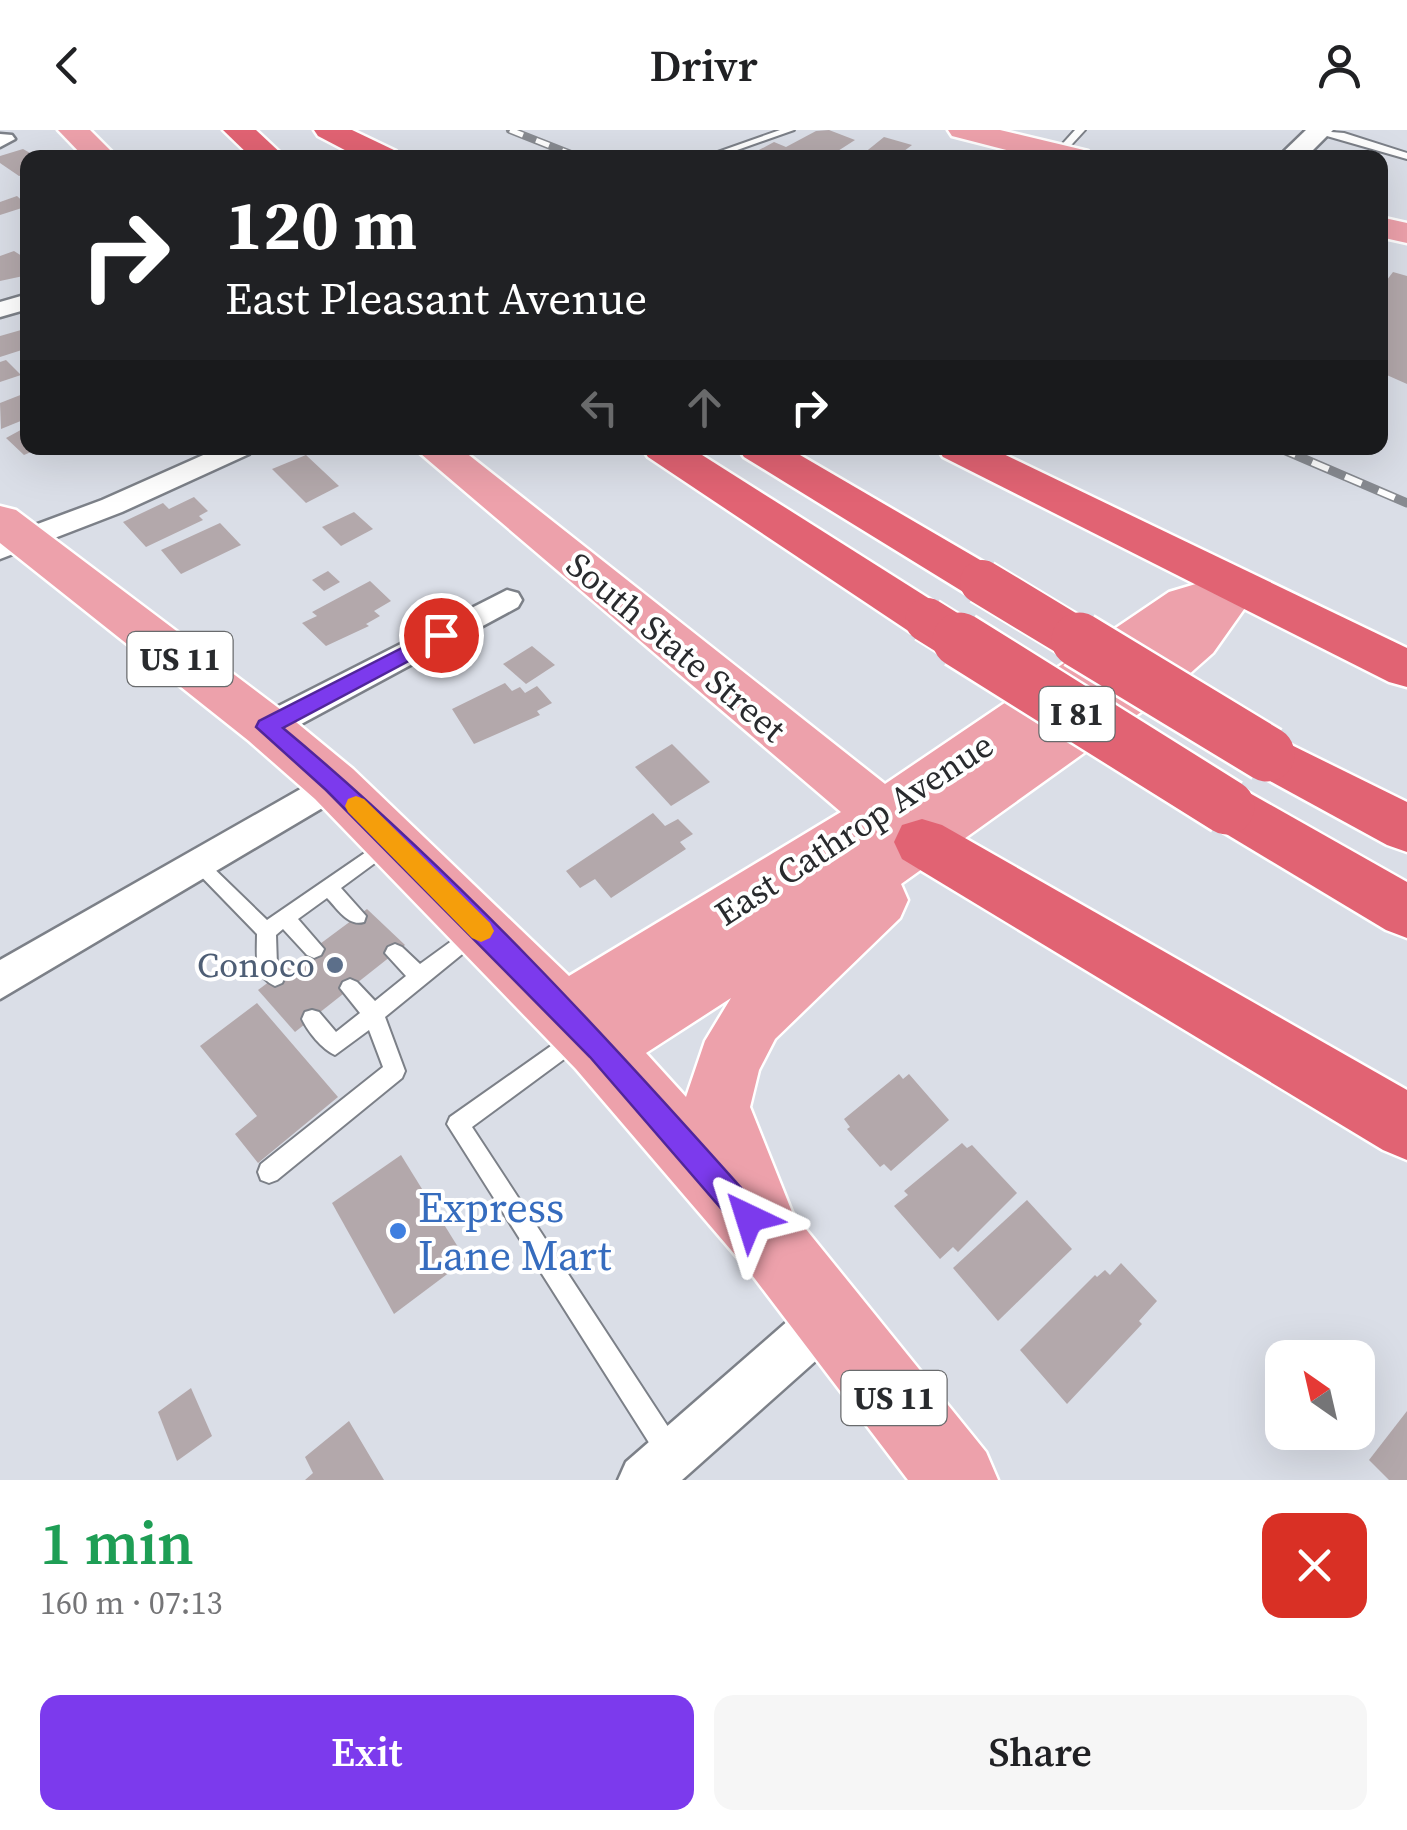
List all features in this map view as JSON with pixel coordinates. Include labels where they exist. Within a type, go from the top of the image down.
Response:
[{"type":"highway","points":[[238,130],[262,150]]},
{"type":"highway","points":[[302,130],[326,150]]},
{"type":"highway","points":[[330,130],[370,150]]},
{"type":"highway","name":"I 81","points":[[674,455],[927,620],[1227,807],[1407,912]]},
{"type":"highway","name":"I 81","points":[[771,455],[1267,754],[1407,829]]},
{"type":"highway","points":[[972,455],[1407,670]]},
{"type":"highway","points":[[903,828],[1407,1127]]},
{"type":"main road","points":[[72,130],[94,150]]},
{"type":"main road","points":[[963,130],[1072,147]]},
{"type":"main road","name":"South State Street","points":[[443,455],[823,770],[903,828]]},
{"type":"main road","name":"US 11","points":[[8,535],[267,727],[334,784],[392,841],[582,1031],[774,1246],[958,1480]]},
{"type":"main road","name":"East Cathrop Avenue","points":[[582,1031],[1171,664],[1210,630],[1236,588]]},
{"type":"main road","points":[[774,1246],[718,1108],[728,1063],[753,1018],[885,895],[903,828]]},
{"type":"street","points":[[1297,150],[1316,131]]},
{"type":"street","points":[[8,535],[112,506],[225,455]]},
{"type":"street","points":[[267,727],[507,600]]},
{"type":"street","points":[[0,981],[334,784]]},
{"type":"street","points":[[658,1467],[830,1316]]},
{"type":"lane","points":[[729,150],[789,130]]},
{"type":"lane","points":[[1316,131],[1407,156]]},
{"type":"lane","points":[[266,931],[392,841]]},
{"type":"lane","points":[[198,864],[266,931],[268,969],[275,978]]},
{"type":"lane","points":[[328,887],[357,916]]},
{"type":"lane","points":[[284,917],[314,949]]},
{"type":"lane","points":[[312,1019],[335,1044],[479,928]]},
{"type":"lane","points":[[394,953],[419,976]]},
{"type":"lane","points":[[269,1172],[395,1072],[373,1013],[350,988]]},
{"type":"lane","points":[[582,1031],[458,1124],[658,1467]]},
{"type":"building","points":[[829,130],[855,140],[839,150],[759,150],[774,142],[786,147],[816,131]]},
{"type":"building","points":[[884,137],[912,145],[905,150],[868,150]]},
{"type":"building","points":[[23,149],[25,150],[20,150],[20,176],[0,163],[0,156]]},
{"type":"building","points":[[17,196],[20,209],[0,215],[0,202]]},
{"type":"building","points":[[14,251],[20,255],[20,277],[0,281],[0,256]]},
{"type":"building","points":[[1393,272],[1407,276],[1407,384],[1388,376],[1388,279]]},
{"type":"building","points":[[20,330],[20,351],[0,357],[0,336]]},
{"type":"building","points":[[6,360],[20,375],[0,382],[0,362]]},
{"type":"building","points":[[20,395],[20,421],[1,429],[0,403]]},
{"type":"building","points":[[20,430],[20,451],[6,438]]},
{"type":"building","points":[[306,455],[339,486],[306,503],[272,469]]},
{"type":"building","points":[[194,497],[208,511],[199,516],[203,520],[146,547],[123,522],[163,503],[169,509]]},
{"type":"building","points":[[354,512],[373,529],[341,546],[322,527]]},
{"type":"building","points":[[220,523],[241,545],[181,574],[161,550]]},
{"type":"building","points":[[328,571],[340,582],[324,591],[312,580]]},
{"type":"building","points":[[370,581],[391,601],[374,611],[380,616],[366,624],[369,626],[326,646],[302,623],[317,616],[312,612]]},
{"type":"building","points":[[532,646],[555,665],[526,684],[503,664]]},
{"type":"building","points":[[505,683],[512,691],[520,687],[525,693],[537,686],[552,703],[537,711],[540,715],[474,744],[452,709]]},
{"type":"building","points":[[672,744],[710,782],[671,806],[635,767]]},
{"type":"building","points":[[653,813],[665,826],[678,819],[693,834],[680,842],[686,849],[611,898],[595,879],[580,888],[566,871]]},
{"type":"building","name":"Conoco","points":[[367,909],[405,945],[295,1032],[258,990]]},
{"type":"building","points":[[257,1003],[338,1097],[258,1163],[235,1134],[257,1116],[200,1046]]},
{"type":"building","points":[[899,1074],[903,1079],[909,1074],[949,1120],[891,1171],[884,1164],[880,1167],[847,1129],[850,1127],[844,1119]]},
{"type":"building","points":[[962,1143],[967,1148],[972,1145],[1017,1193],[958,1252],[953,1247],[940,1259],[894,1206],[908,1195],[904,1191]]},
{"type":"building","name":"Express Lane Mart","points":[[401,1155],[466,1260],[394,1314],[332,1203]]},
{"type":"building","points":[[1027,1200],[1072,1249],[998,1321],[953,1268]]},
{"type":"building","points":[[1121,1263],[1157,1301],[1139,1321],[1142,1324],[1067,1404],[1020,1350],[1095,1275],[1105,1270],[1110,1275]]},
{"type":"building","points":[[191,1388],[212,1436],[177,1461],[158,1412]]},
{"type":"building","points":[[1407,1411],[1407,1480],[1389,1480],[1369,1460]]},
{"type":"building","points":[[349,1421],[384,1480],[305,1480],[313,1473],[305,1457]]},
{"type":"railway","points":[[510,130],[561,150]]},
{"type":"railway","points":[[1295,455],[1407,503]]},
{"type":"slow traffic","points":[[356,806],[481,931]]},
{"type":"place","name":"Conoco","points":[[335,965]]},
{"type":"place","name":"Express Lane Mart","points":[[398,1231]]},
{"type":"route","points":[[441,635],[267,727],[334,784],[600,1048],[749,1218]]}]
